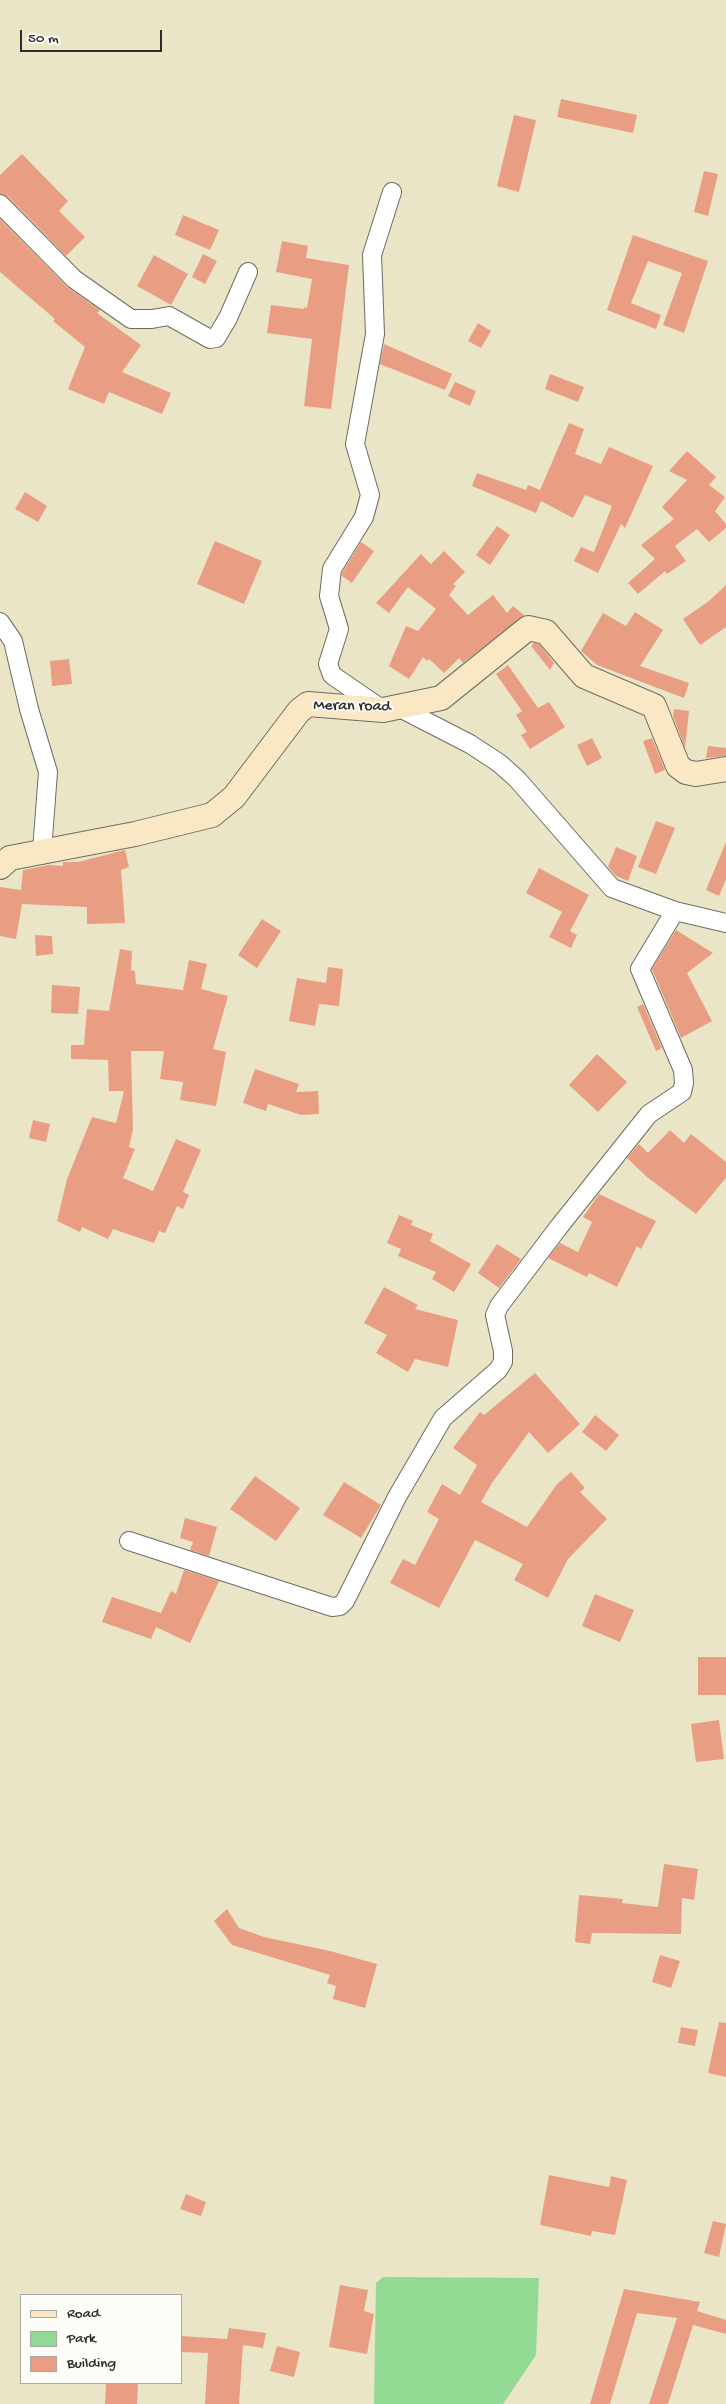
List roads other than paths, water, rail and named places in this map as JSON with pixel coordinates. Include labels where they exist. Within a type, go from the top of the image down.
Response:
[{"type":"street","points":[[392,192],[372,255],[375,334],[355,444],[370,495],[364,517],[332,568],[329,596],[339,629],[328,664],[332,675],[391,709],[470,744],[500,763],[517,779],[612,888],[675,911],[726,923]]},
{"type":"street","points":[[0,204],[74,279],[131,319],[152,319],[169,316],[210,338],[216,338],[228,318],[248,272]]},
{"type":"street","points":[[0,622],[13,641],[29,709],[48,772],[42,851]]},
{"type":"street","name":"Meran road","points":[[0,867],[10,858],[134,834],[212,815],[234,796],[299,711],[308,704],[391,709],[441,698],[528,628],[546,632],[584,676],[654,706],[678,766],[686,772],[696,774],[726,769]]},
{"type":"street","points":[[129,1541],[332,1607],[340,1606],[345,1601],[397,1497],[443,1418],[498,1370],[503,1362],[503,1351],[495,1315],[499,1306],[649,1114],[682,1092],[684,1083],[683,1070],[640,969],[675,911]]}]
